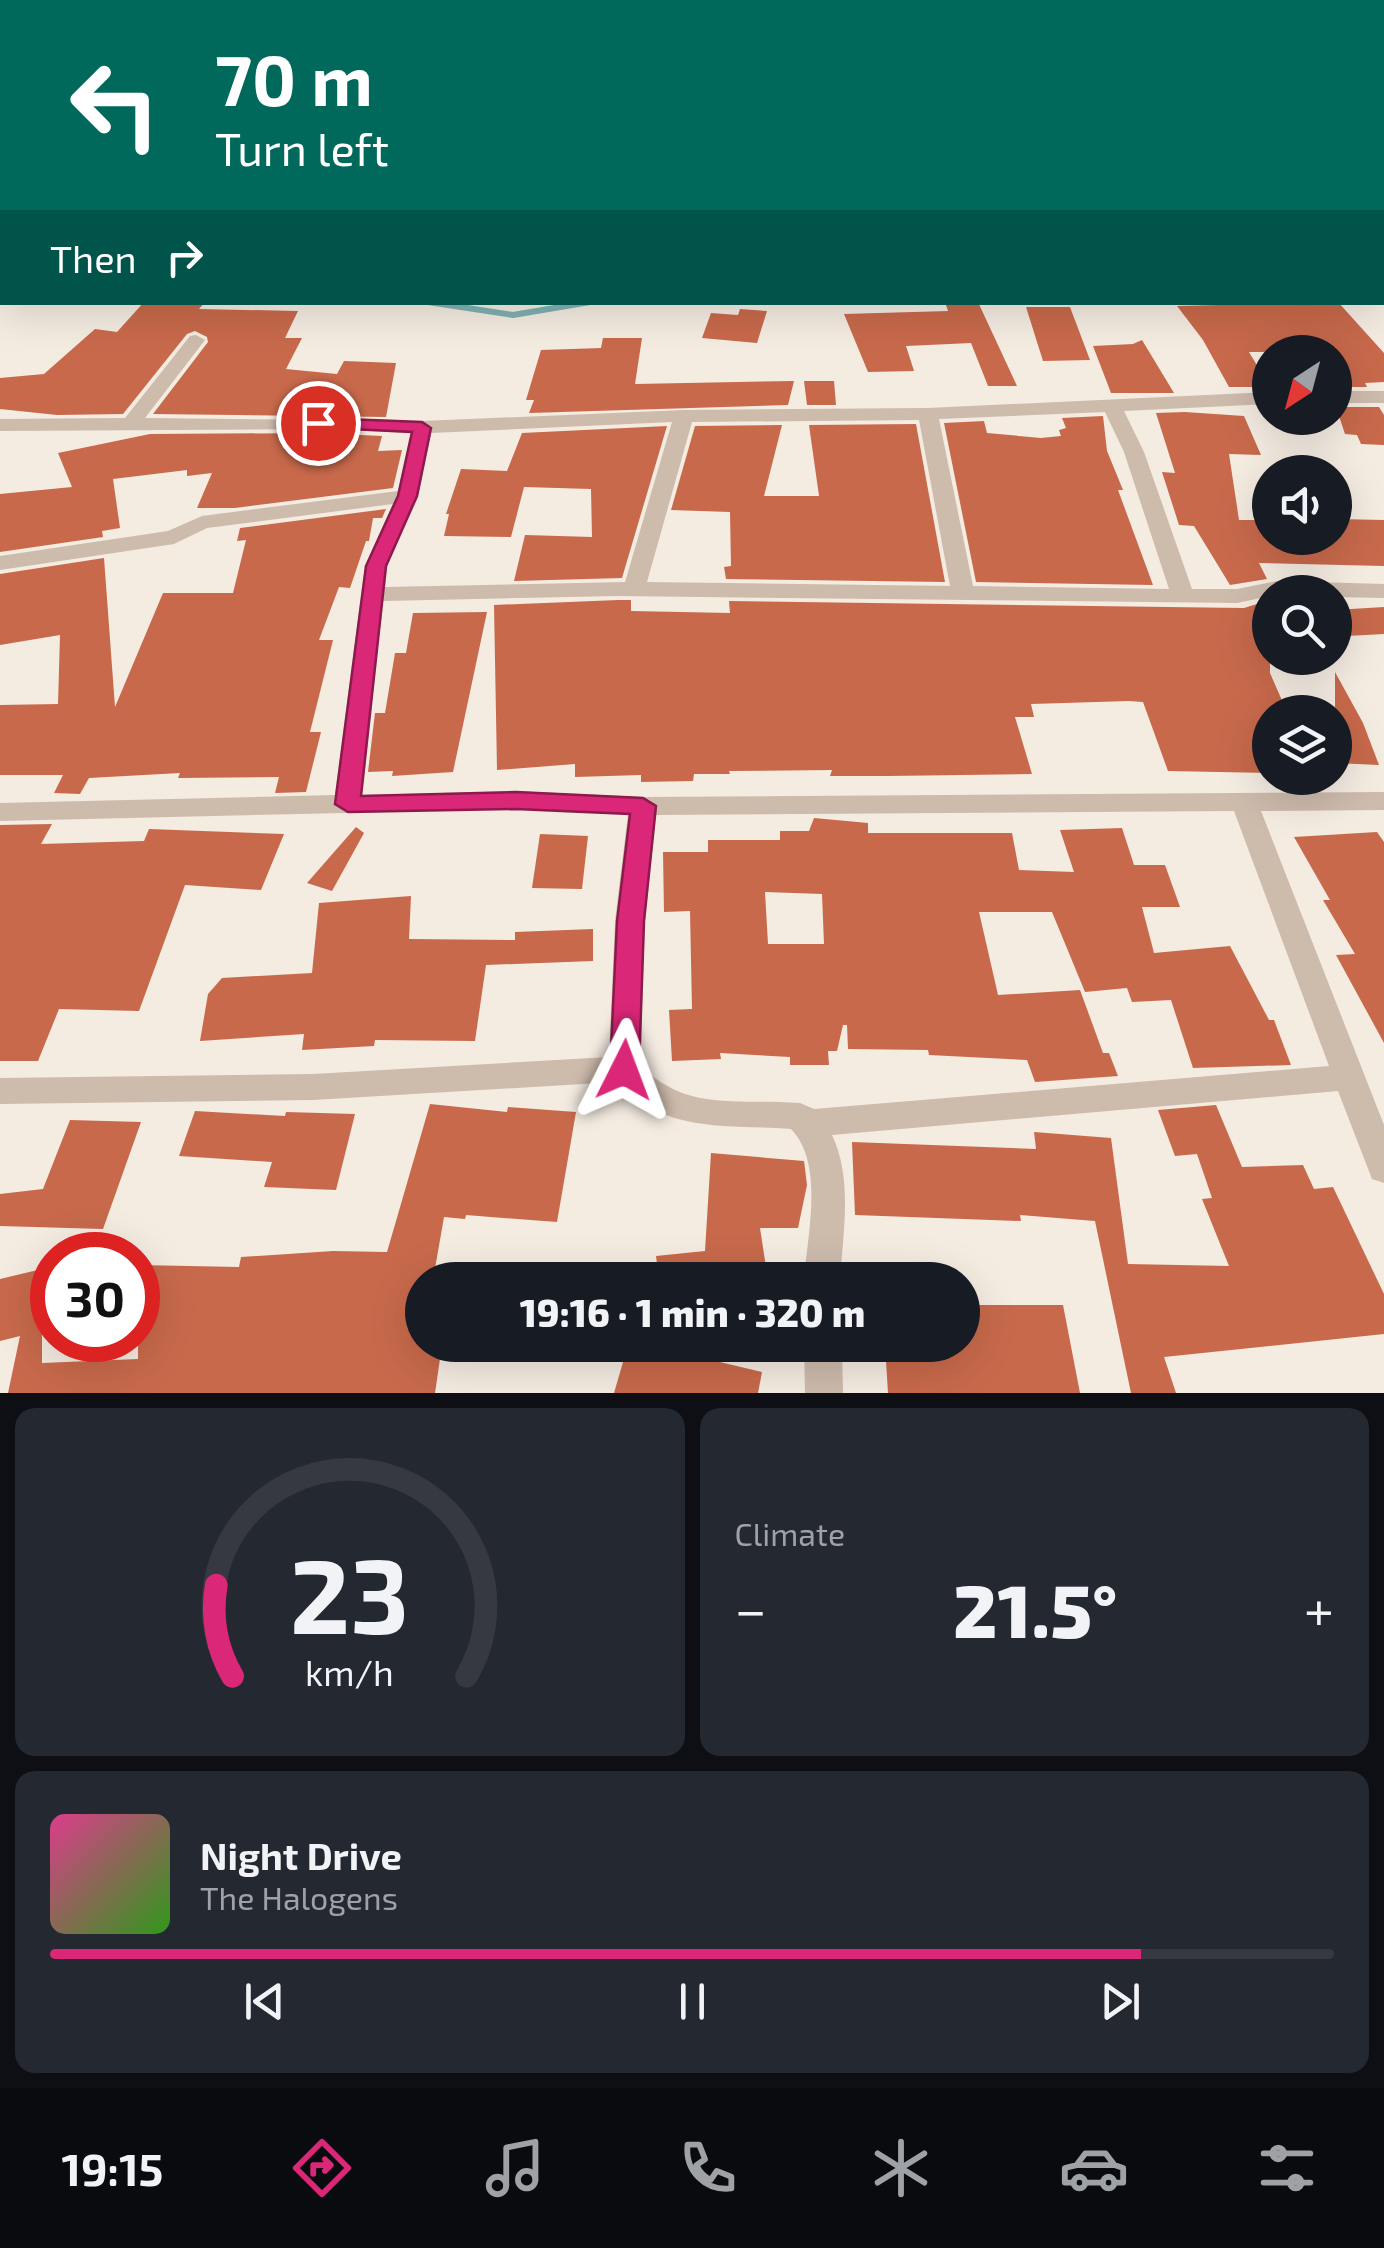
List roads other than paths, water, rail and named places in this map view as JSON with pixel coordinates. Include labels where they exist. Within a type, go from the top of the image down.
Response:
[{"type":"street","points":[[130,426],[196,340]]},
{"type":"street","points":[[1352,397],[1384,397]]},
{"type":"street","points":[[0,426],[318,423],[422,428],[684,416],[928,414],[1252,399]]},
{"type":"street","points":[[1111,403],[1134,452],[1183,595]]},
{"type":"street","points":[[928,414],[963,595]]},
{"type":"street","points":[[634,590],[684,416]]},
{"type":"street","points":[[348,804],[376,594],[376,566],[407,496],[422,428]]},
{"type":"street","points":[[0,564],[174,537],[202,522],[407,496]]},
{"type":"street","points":[[376,594],[634,590],[1237,596],[1277,588],[1384,591]]},
{"type":"street","points":[[0,812],[516,800],[643,806],[1384,801]]},
{"type":"street","points":[[1244,804],[1384,1169]]},
{"type":"street","points":[[624,1070],[630,921],[643,806]]},
{"type":"street","points":[[0,1091],[313,1087],[624,1070],[662,1105],[712,1115],[800,1116],[811,1123],[823,1142],[826,1168],[823,1262]]},
{"type":"street","points":[[811,1123],[1348,1077]]},
{"type":"street","points":[[823,1362],[824,1393]]},
{"type":"waterway","points":[[448,305],[513,315],[572,305]]}]
